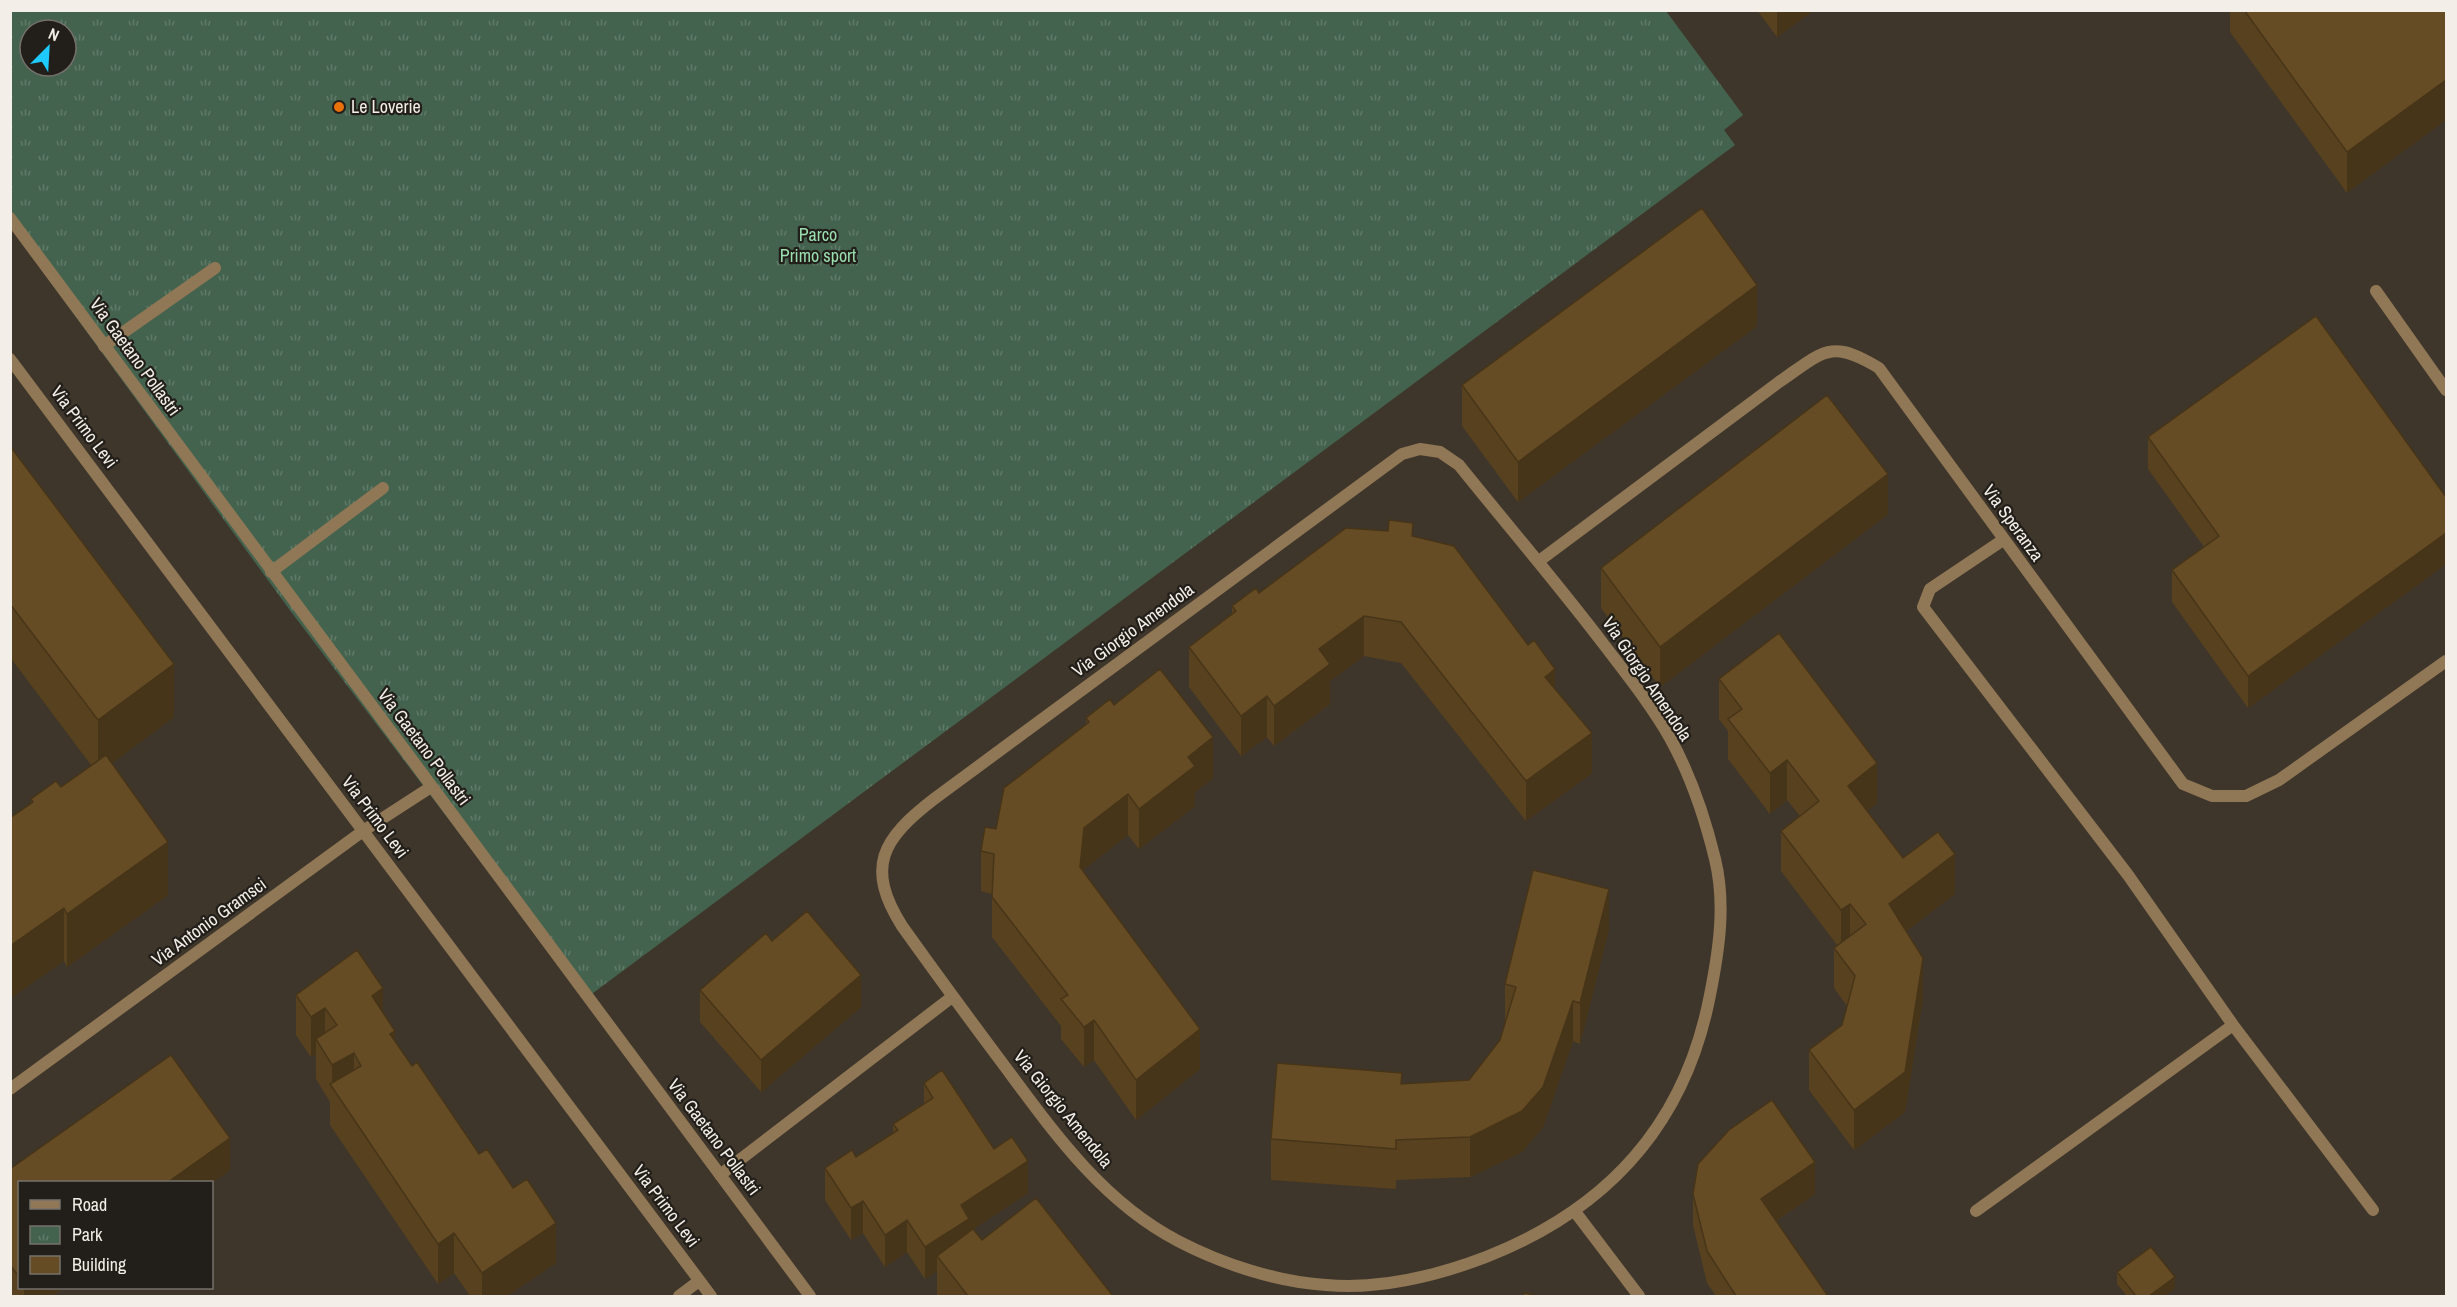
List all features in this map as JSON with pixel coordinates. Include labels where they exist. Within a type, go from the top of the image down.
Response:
[{"type":"street","name":"Via Gaetano Pollastri","points":[[10,218],[430,787],[810,1296]]},
{"type":"street","points":[[104,346],[215,268]]},
{"type":"street","points":[[2376,291],[2446,390]]},
{"type":"street","name":"Via Speranza","points":[[1539,561],[1779,382],[1812,359],[1835,350],[1853,352],[1879,368],[2183,784],[2212,796],[2246,796],[2279,780],[2446,661]]},
{"type":"street","name":"Via Primo Levi","points":[[10,359],[711,1296]]},
{"type":"street","name":"Via Giorgio Amendola","points":[[1420,449],[1440,452],[1459,465],[1539,561],[1623,670],[1670,737],[1695,792],[1715,860],[1720,896],[1720,935],[1716,968],[1701,1040],[1650,1140],[1623,1170],[1575,1213],[1511,1247],[1460,1267],[1413,1280],[1353,1286],[1292,1280],[1215,1257],[1176,1240],[1136,1213],[1098,1182],[1067,1149],[952,997],[897,919],[888,903],[882,883],[882,863],[896,832],[934,799],[1402,454],[1420,449]]},
{"type":"street","points":[[271,572],[383,488]]},
{"type":"street","points":[[2004,540],[1930,589],[1923,607],[2128,875],[2233,1025],[2373,1210]]},
{"type":"street","name":"Via Antonio Gramsci","points":[[10,1089],[363,831],[430,787]]},
{"type":"street","points":[[720,1175],[952,997]]},
{"type":"street","points":[[1976,1211],[2233,1025]]},
{"type":"street","points":[[1575,1213],[1639,1296]]},
{"type":"street","points":[[679,1296],[699,1281]]},
{"type":"green space","name":"Parco Primo sport","points":[[10,11],[1666,11],[1743,115],[1724,130],[1735,145],[585,999],[289,609],[11,228]]},
{"type":"building","points":[[2244,10],[2446,10],[2446,80],[2347,152]]},
{"type":"building","points":[[1702,208],[1757,285],[1518,462],[1462,385]]},
{"type":"building","points":[[2316,316],[2446,497],[2446,533],[2248,676],[2172,570],[2219,536],[2148,437]]},
{"type":"building","points":[[1827,395],[1888,474],[1660,647],[1601,568]]},
{"type":"building","points":[[10,446],[174,664],[98,720],[10,604]]},
{"type":"building","points":[[1389,520],[1413,523],[1412,536],[1454,546],[1528,645],[1534,640],[1555,669],[1545,677],[1592,733],[1526,781],[1401,622],[1364,616],[1319,649],[1330,664],[1274,706],[1267,696],[1241,716],[1189,647],[1236,611],[1232,606],[1256,588],[1259,593],[1346,528],[1388,531]]},
{"type":"building","points":[[1779,633],[1877,763],[1848,786],[1903,858],[1938,832],[1955,854],[1889,904],[1923,958],[1905,1072],[1854,1110],[1809,1050],[1842,1025],[1855,976],[1834,948],[1866,924],[1850,904],[1841,910],[1781,831],[1819,801],[1787,760],[1770,773],[1728,719],[1742,709],[1719,679]]},
{"type":"building","points":[[1160,669],[1213,737],[1188,757],[1195,766],[1139,809],[1128,794],[1084,828],[1080,867],[1200,1029],[1136,1080],[1094,1020],[1084,1027],[1061,999],[1068,995],[992,897],[994,854],[981,851],[985,827],[996,829],[1004,788],[1089,722],[1086,718],[1110,699],[1114,705]]},
{"type":"building","points":[[106,755],[168,842],[67,914],[64,908],[10,946],[10,818],[33,802],[31,799],[56,781],[61,787]]},
{"type":"building","points":[[1533,870],[1609,889],[1580,1003],[1573,1001],[1543,1087],[1522,1111],[1470,1137],[1396,1140],[1396,1149],[1271,1139],[1277,1063],[1402,1073],[1401,1084],[1469,1080],[1500,1040],[1516,987],[1505,984]]},
{"type":"building","points":[[807,911],[861,975],[761,1060],[700,990],[766,933],[772,941]]},
{"type":"building","points":[[357,950],[383,988],[372,996],[395,1031],[390,1034],[412,1066],[417,1062],[479,1154],[487,1149],[513,1188],[527,1179],[556,1223],[482,1273],[454,1233],[438,1244],[330,1084],[361,1066],[354,1053],[332,1065],[316,1039],[337,1025],[325,1008],[311,1017],[296,995]]},
{"type":"building","points":[[171,1055],[230,1138],[169,1181],[18,1181],[18,1275],[10,1265],[10,1169]]},
{"type":"building","points":[[942,1070],[994,1149],[1012,1137],[1028,1161],[961,1205],[969,1219],[925,1247],[907,1220],[885,1235],[863,1201],[851,1208],[825,1168],[852,1150],[856,1157],[898,1130],[893,1124],[933,1098],[924,1083]]},
{"type":"building","points":[[1772,1100],[1815,1162],[1761,1199],[1828,1296],[1736,1296],[1707,1251],[1693,1194],[1698,1164],[1729,1130]]},
{"type":"building","points":[[1036,1198],[1113,1296],[968,1296],[937,1256],[973,1229],[982,1240]]},
{"type":"building","points":[[2151,1247],[2175,1277],[2149,1296],[2136,1296],[2117,1272]]},
{"type":"building","points":[[1524,1293],[1540,1296],[1523,1296]]},
{"type":"place","name":"Le Loverie","points":[[339,107]]}]
